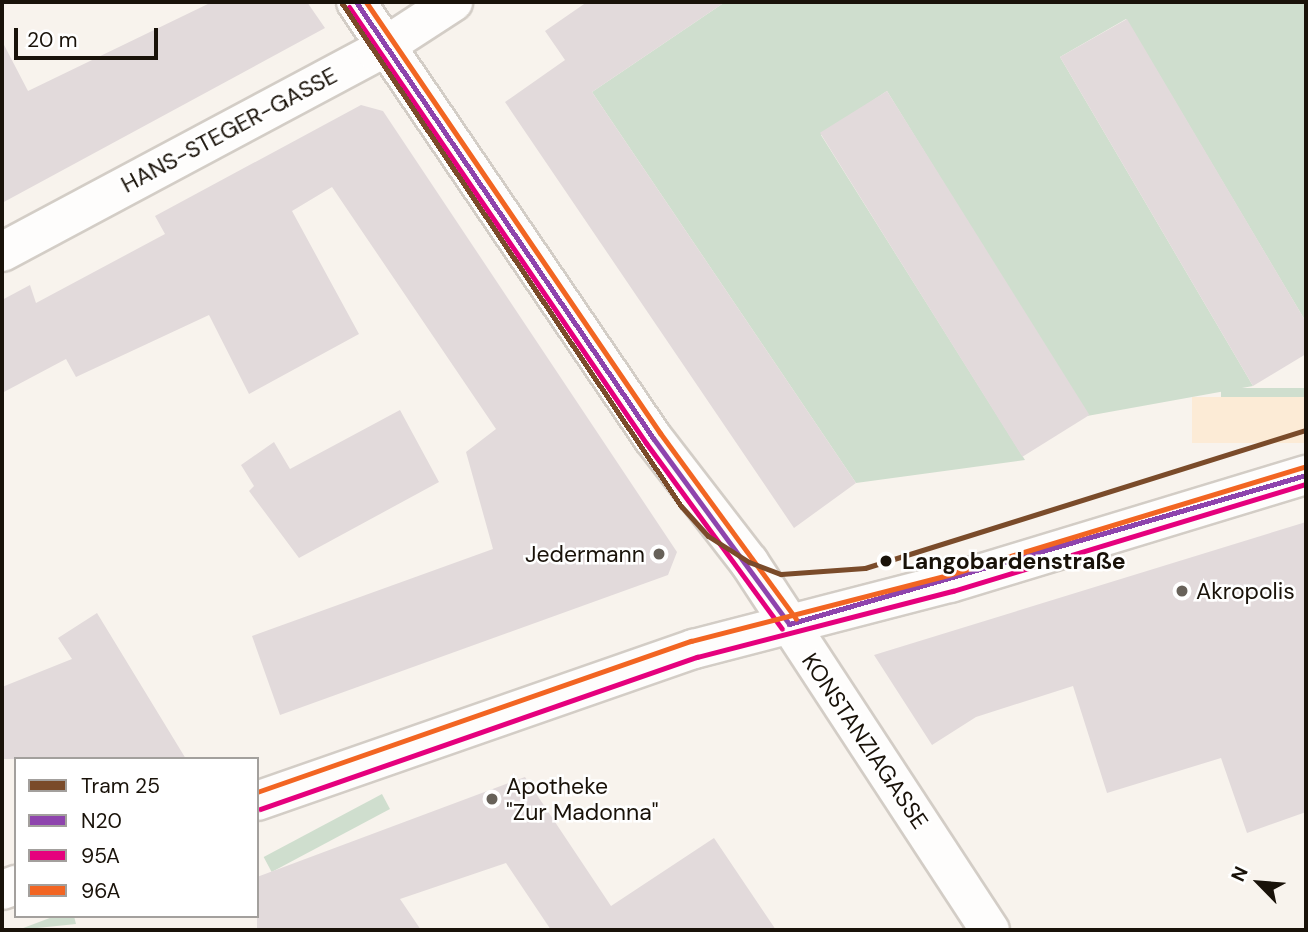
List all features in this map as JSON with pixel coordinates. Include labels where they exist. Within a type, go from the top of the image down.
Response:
[{"type":"street","name":"KONSTANZIAGASSE","points":[[356,2],[653,438],[789,624],[990,930]]},
{"type":"street","name":"HANS-STEGER-GASSE","points":[[2,252],[387,46],[453,2]]},
{"type":"street","points":[[259,800],[694,649],[950,583],[1306,475]]},
{"type":"shaded area","points":[[1192,397],[1306,397],[1306,443],[1192,443]]},
{"type":"green space","points":[[725,2],[1304,2],[1306,322],[1126,19],[1060,57],[1253,386],[1087,416],[887,91],[821,135],[1025,460],[856,483],[592,92]]},
{"type":"green space","points":[[1221,388],[1306,388],[1306,397],[1221,397]]},
{"type":"green space","points":[[382,794],[390,809],[272,872],[264,857]]},
{"type":"green space","points":[[50,918],[74,918],[76,924],[18,930]]},
{"type":"building","points":[[212,2],[307,2],[325,28],[2,203],[2,41],[28,91]]},
{"type":"building","points":[[587,2],[725,2],[592,92],[856,483],[794,528],[505,102],[565,60],[545,31]]},
{"type":"building","points":[[1127,19],[1306,322],[1306,354],[1253,386],[1060,57]]},
{"type":"building","points":[[887,91],[1089,415],[1022,457],[820,133]]},
{"type":"building","points":[[361,105],[383,111],[677,552],[668,575],[280,715],[252,636],[493,549],[466,452],[496,429],[332,187],[292,211],[359,334],[249,394],[209,315],[76,377],[66,359],[2,393],[2,300],[30,285],[36,303],[165,234],[155,216]]},
{"type":"building","points":[[400,410],[439,482],[299,558],[249,491],[254,486],[241,465],[274,442],[290,469]]},
{"type":"building","points":[[1306,522],[1306,812],[1247,833],[1221,758],[1107,793],[1073,686],[976,717],[932,745],[874,655]]},
{"type":"building","points":[[97,613],[185,757],[2,759],[2,687],[72,659],[58,638]]},
{"type":"building","points":[[525,777],[611,906],[714,838],[776,930],[551,930],[506,863],[400,899],[421,930],[257,930],[259,876]]},
{"type":"tram line","name":"25","points":[[341,2],[681,506],[708,536],[749,562],[781,574],[865,568],[1306,430]]},
{"type":"transit line","name":"N20","points":[[356,2],[653,438],[789,624]]},
{"type":"transit line","name":"96A","points":[[366,2],[660,433],[796,619]]},
{"type":"transit line","name":"95A","points":[[349,7],[646,443],[782,629]]},
{"type":"transit line","name":"96A","points":[[259,791],[691,641],[948,575],[1303,467]]},
{"type":"transit line","name":"N20","points":[[789,624],[1306,475]]},
{"type":"transit line","name":"95A","points":[[260,809],[697,657],[953,591],[1306,484]]},
{"type":"place","name":"Jedermann","points":[[659,554]]},
{"type":"place","name":"Langobardenstraße","points":[[886,561]]},
{"type":"place","name":"Akropolis","points":[[1182,591]]},
{"type":"place","name":"Apotheke \"Zur Madonna\"","points":[[492,799]]}]
